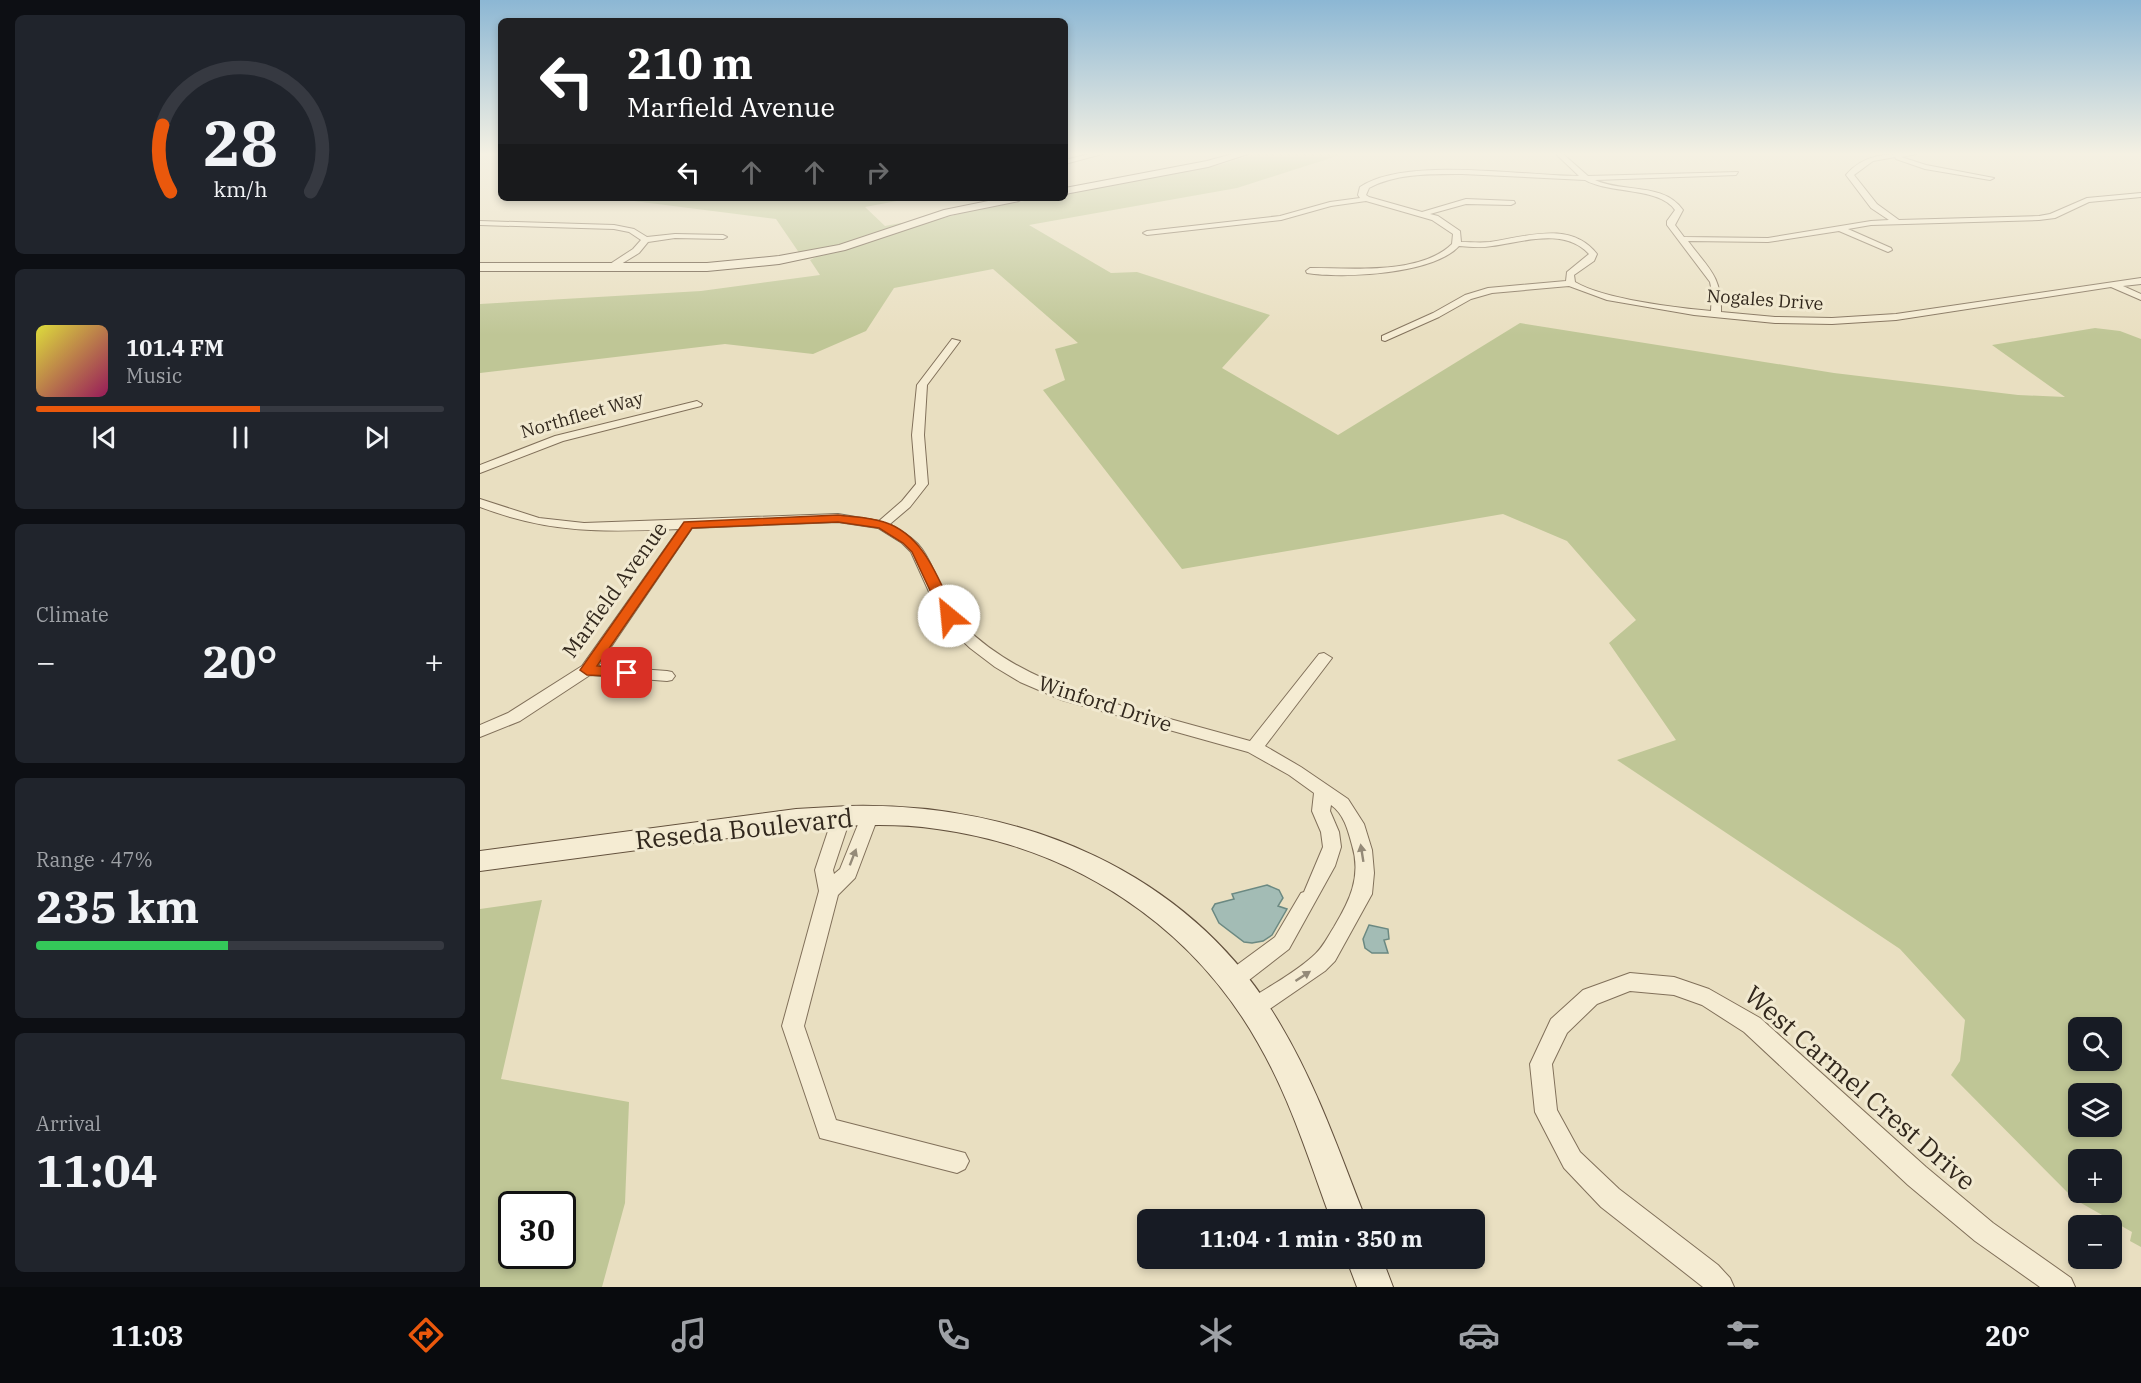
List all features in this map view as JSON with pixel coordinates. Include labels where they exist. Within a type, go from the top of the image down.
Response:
[{"type":"main road","points":[[480,267],[707,267],[779,260],[841,248],[942,214]]},
{"type":"main road","name":"Reseda Boulevard","points":[[480,861],[796,819],[855,816],[904,816],[966,823],[1035,842],[1076,858],[1127,886],[1170,916],[1233,980],[1254,1008],[1297,1086],[1345,1209]]},
{"type":"main road","points":[[1369,1269],[1376,1287]]},
{"type":"street","points":[[1147,233],[1281,218],[1295,214]]},
{"type":"street","points":[[1310,271],[1389,269],[1412,266],[1451,252],[1457,244],[1457,233],[1447,224],[1423,214]]},
{"type":"street","points":[[1676,214],[1671,225],[1714,282],[1717,292],[1716,314]]},
{"type":"street","points":[[1886,214],[1897,222]]},
{"type":"street","points":[[1683,239],[1768,240],[1839,228],[1897,222],[2039,218],[2056,214]]},
{"type":"street","points":[[480,223],[614,227],[633,230],[645,240],[693,236],[723,237]]},
{"type":"street","points":[[1839,228],[1888,250]]},
{"type":"street","points":[[1384,338],[1436,315],[1468,297],[1491,290],[1572,283],[1570,274],[1591,259],[1593,254],[1590,249],[1575,241],[1541,235],[1489,244],[1457,244]]},
{"type":"street","points":[[613,266],[636,251],[645,240]]},
{"type":"street","name":"Nogales Drive","points":[[1572,283],[1579,288],[1606,297],[1716,314],[1804,321],[1878,319],[2141,281]]},
{"type":"street","points":[[2111,284],[2141,297]]},
{"type":"street","points":[[882,525],[906,504],[922,484],[918,435],[922,385],[955,341]]},
{"type":"street","name":"Northfleet Way","points":[[480,470],[517,453],[611,422],[697,404]]},
{"type":"street","name":"Winford Drive","points":[[480,503],[547,525],[572,527],[688,525],[838,518],[882,525],[907,540],[917,551],[942,605],[956,626],[975,645],[1026,678],[1068,696],[1254,748],[1295,771],[1323,793],[1342,804],[1355,824],[1363,850],[1365,873],[1362,894],[1328,955],[1318,965],[1254,1008]]},
{"type":"street","name":"Marfield Avenue","points":[[480,731],[514,717],[587,670],[688,525]]},
{"type":"street","points":[[1254,748],[1323,658]]},
{"type":"street","points":[[587,670],[667,676]]},
{"type":"street","points":[[1233,980],[1271,954],[1282,943],[1326,866],[1332,847],[1321,811],[1323,793]]},
{"type":"street","points":[[829,891],[848,873],[855,816]]},
{"type":"street","points":[[855,816],[824,870],[829,891],[793,1026],[828,1130],[957,1161]]},
{"type":"street","name":"West Carmel Crest Drive","points":[[1721,1287],[1709,1274],[1610,1198],[1572,1160],[1546,1112],[1541,1064],[1559,1026],[1590,997],[1630,982],[1674,986],[1709,998],[1752,1025],[1942,1197],[1984,1232],[2062,1287]]},
{"type":"green space","points":[[737,214],[872,214],[885,226],[901,223],[914,226],[958,214],[1091,214],[1029,225],[1111,273],[1137,272],[1270,315],[1222,368],[1338,435],[1520,323],[1834,373],[2018,395],[2065,397],[1992,345],[2095,328],[2120,331],[2141,339],[2141,1247],[2130,1241],[2132,1232],[2122,1226],[2122,1215],[2102,1215],[2081,1203],[2122,1203],[2122,1149],[2068,1149],[2068,1193],[1951,1075],[1960,1061],[1965,1020],[1900,949],[1617,760],[1676,740],[1609,643],[1636,620],[1567,541],[1503,514],[1182,569],[1043,390],[1065,380],[1055,349],[1078,343],[993,269],[894,288],[866,331],[813,354],[725,344],[480,373],[480,304],[701,291],[820,275],[810,260],[816,257],[804,260],[776,219]]},
{"type":"green space","points":[[542,900],[501,1079],[629,1102],[625,1203],[602,1287],[480,1287],[480,909]]},
{"type":"water","points":[[1267,885],[1279,890],[1283,898],[1278,906],[1287,909],[1272,935],[1263,941],[1244,942],[1219,923],[1212,909],[1215,904],[1234,899],[1232,894]]},
{"type":"water","points":[[1369,925],[1388,929],[1389,939],[1384,940],[1388,953],[1372,953],[1365,948],[1363,939]]},
{"type":"route","points":[[627,673],[587,670],[688,525],[838,518],[882,525],[907,540],[917,551],[949,616]]}]
